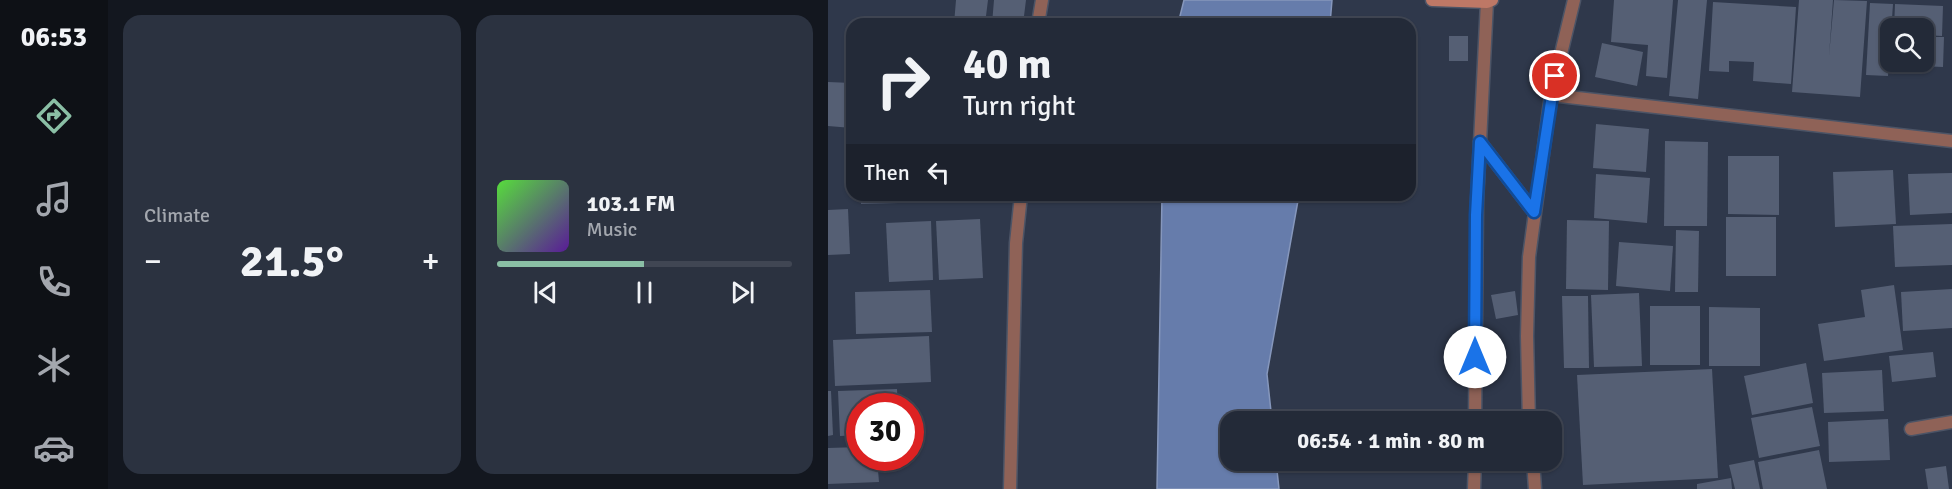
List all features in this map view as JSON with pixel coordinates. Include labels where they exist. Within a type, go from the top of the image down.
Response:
[{"type":"main road","points":[[1437,1],[1489,1]]},
{"type":"street","points":[[1039,18],[1042,0]]},
{"type":"street","points":[[1529,411],[1527,336],[1529,256],[1551,95],[1574,0]]},
{"type":"street","points":[[1475,411],[1476,227],[1489,1]]},
{"type":"street","points":[[1551,95],[1952,141]]},
{"type":"street","points":[[1480,142],[1534,212]]},
{"type":"street","points":[[1010,489],[1016,243],[1020,201]]},
{"type":"street","points":[[1911,429],[1952,422]]},
{"type":"street","points":[[1474,489],[1475,471]]},
{"type":"street","points":[[1534,471],[1535,489]]},
{"type":"water","points":[[1184,0],[1332,0],[1330,18],[1180,18]]},
{"type":"water","points":[[1162,201],[1298,201],[1267,374],[1271,411],[1220,411],[1220,471],[1277,471],[1279,489],[1157,489]]},
{"type":"building","points":[[956,0],[988,0],[986,18],[954,18]]},
{"type":"building","points":[[994,0],[1026,0],[1024,18],[992,18]]},
{"type":"building","points":[[1614,0],[1673,0],[1667,78],[1646,76],[1648,45],[1611,42]]},
{"type":"building","points":[[1678,0],[1707,0],[1698,99],[1669,96]]},
{"type":"building","points":[[1799,0],[1833,0],[1829,56],[1834,0],[1867,1],[1860,97],[1792,92]]},
{"type":"building","points":[[1713,2],[1796,7],[1791,84],[1753,81],[1754,62],[1729,61],[1729,72],[1709,71]]},
{"type":"building","points":[[1870,3],[1893,4],[1892,18],[1880,18],[1880,72],[1888,72],[1888,76],[1866,75]]},
{"type":"building","points":[[1895,4],[1943,6],[1942,36],[1934,36],[1934,18],[1894,18]]},
{"type":"building","points":[[1449,36],[1468,36],[1468,61],[1449,61]]},
{"type":"building","points":[[1934,37],[1944,37],[1943,67],[1934,67]]},
{"type":"building","points":[[1602,43],[1643,52],[1637,86],[1595,77]]},
{"type":"building","points":[[828,82],[846,83],[846,128],[828,126]]},
{"type":"building","points":[[1596,124],[1649,129],[1646,172],[1593,168]]},
{"type":"building","points":[[1665,141],[1708,142],[1707,226],[1664,226]]},
{"type":"building","points":[[1728,156],[1779,156],[1779,215],[1728,214]]},
{"type":"building","points":[[1893,170],[1896,224],[1835,227],[1833,172]]},
{"type":"building","points":[[1952,173],[1952,213],[1910,215],[1908,174]]},
{"type":"building","points":[[1596,174],[1650,178],[1647,223],[1594,218]]},
{"type":"building","points":[[861,201],[936,201],[936,202],[861,204]]},
{"type":"building","points":[[848,209],[850,254],[828,255],[828,210]]},
{"type":"building","points":[[1726,217],[1776,217],[1776,276],[1726,276]]},
{"type":"building","points":[[980,219],[983,278],[939,280],[936,221]]},
{"type":"building","points":[[1567,220],[1609,221],[1608,290],[1566,289]]},
{"type":"building","points":[[931,221],[933,280],[889,282],[886,223]]},
{"type":"building","points":[[1952,224],[1952,265],[1895,267],[1893,226]]},
{"type":"building","points":[[1676,230],[1699,231],[1698,292],[1675,292]]},
{"type":"building","points":[[1619,242],[1673,246],[1670,291],[1616,286]]},
{"type":"building","points":[[1894,285],[1903,350],[1824,361],[1818,324],[1865,317],[1861,290]]},
{"type":"building","points":[[1952,289],[1952,328],[1903,331],[1901,292]]},
{"type":"building","points":[[930,290],[932,332],[856,334],[855,292]]},
{"type":"building","points":[[1515,291],[1518,315],[1496,319],[1491,295]]},
{"type":"building","points":[[1639,293],[1642,366],[1594,367],[1591,295]]},
{"type":"building","points":[[1562,296],[1588,296],[1589,368],[1564,368]]},
{"type":"building","points":[[1650,306],[1700,306],[1700,365],[1650,365]]},
{"type":"building","points":[[1709,307],[1760,308],[1760,366],[1709,366]]},
{"type":"building","points":[[929,336],[931,382],[835,386],[833,340]]},
{"type":"building","points":[[1933,352],[1936,377],[1892,382],[1889,356]]},
{"type":"building","points":[[1806,363],[1813,403],[1752,415],[1744,376]]},
{"type":"building","points":[[1712,369],[1718,478],[1583,485],[1577,375]]},
{"type":"building","points":[[1882,370],[1884,411],[1824,413],[1822,373]]},
{"type":"building","points":[[897,389],[897,393],[846,393],[846,436],[840,436],[838,391]]},
{"type":"building","points":[[828,391],[831,391],[833,435],[828,436]]},
{"type":"building","points":[[1812,407],[1820,446],[1759,458],[1751,418]]},
{"type":"building","points":[[1888,419],[1890,460],[1829,462],[1828,422]]},
{"type":"building","points":[[846,447],[846,471],[878,471],[879,482],[828,484],[828,448]]},
{"type":"building","points":[[1819,450],[1827,489],[1763,489],[1758,462]]},
{"type":"building","points":[[1754,460],[1760,489],[1735,489],[1729,465]]},
{"type":"building","points":[[1946,466],[1949,489],[1928,489],[1925,469]]},
{"type":"building","points":[[1731,478],[1732,489],[1697,489],[1697,484]]},
{"type":"route","points":[[1475,357],[1476,215],[1480,142],[1534,212],[1555,76]]}]
